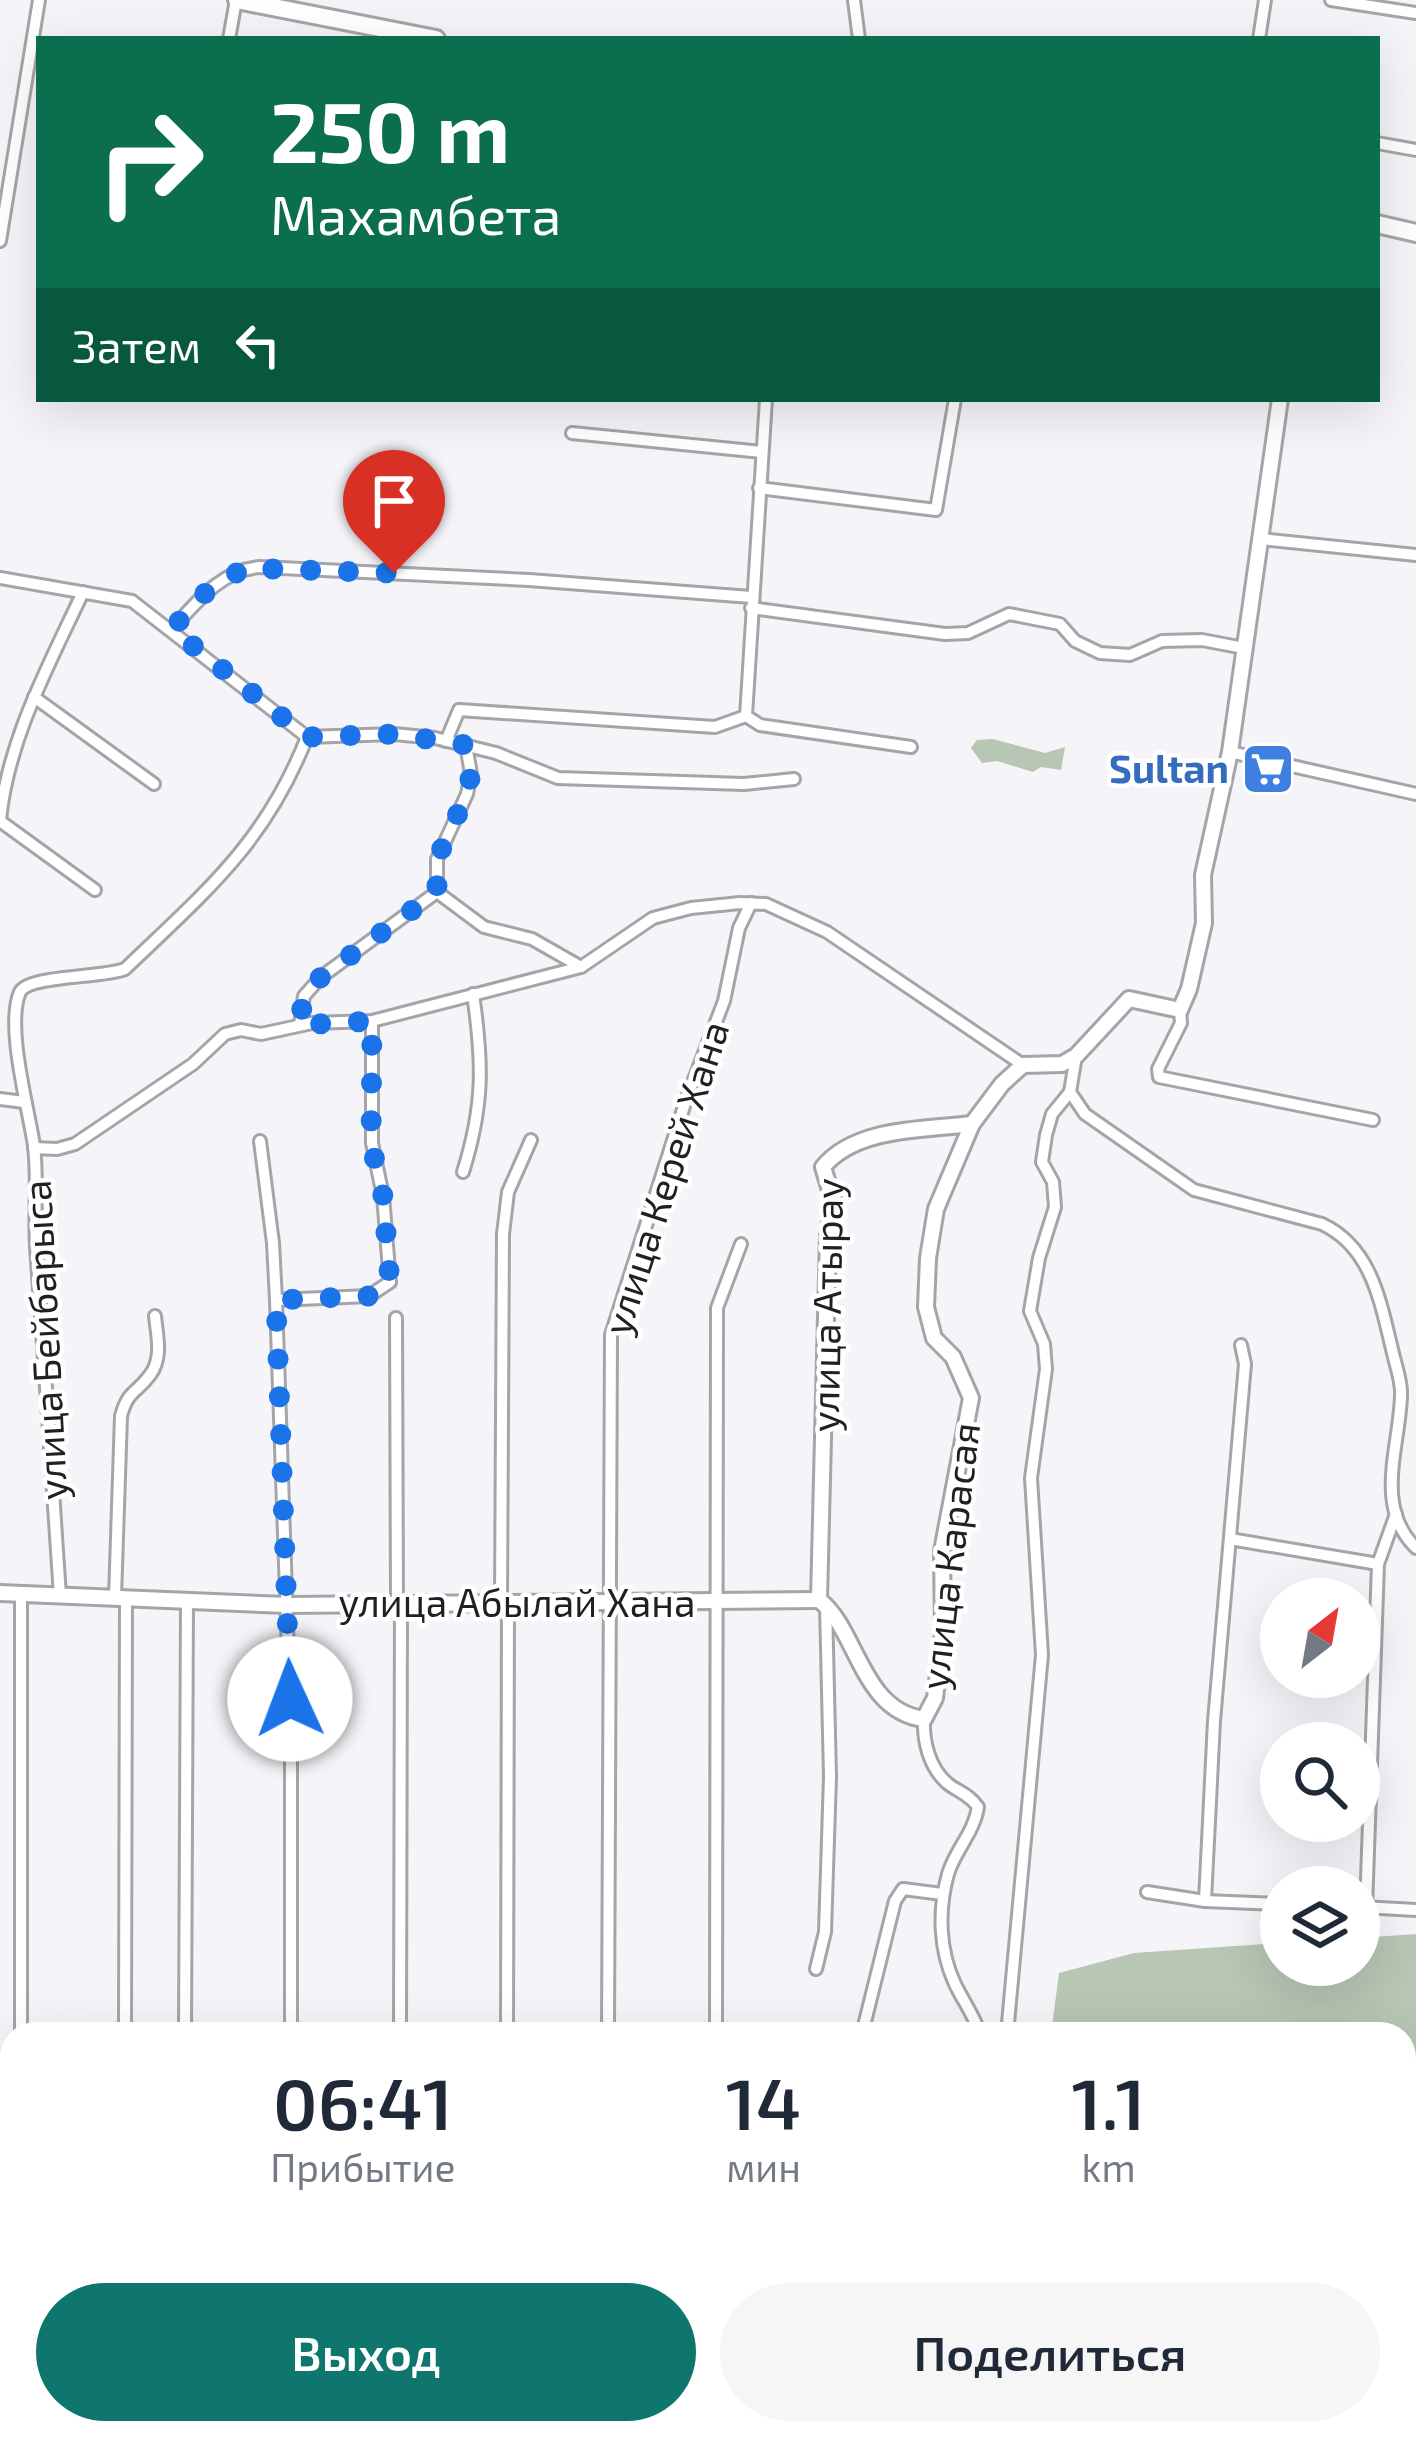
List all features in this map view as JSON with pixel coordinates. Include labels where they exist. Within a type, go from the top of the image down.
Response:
[{"type":"main road","points":[[237,0],[421,36]]},
{"type":"main road","points":[[1380,225],[1416,232]]},
{"type":"street","points":[[0,241],[39,0]]},
{"type":"street","points":[[231,36],[237,0]]},
{"type":"street","points":[[854,0],[859,36]]},
{"type":"street","points":[[1259,36],[1265,0]]},
{"type":"street","points":[[1330,0],[1416,13]]},
{"type":"street","points":[[1380,144],[1416,150]]},
{"type":"street","points":[[746,716],[766,402]]},
{"type":"street","points":[[759,488],[936,510],[954,402]]},
{"type":"street","points":[[1280,402],[1230,752],[1203,875],[1204,923],[1180,1010],[1181,1023],[1158,1069],[1160,1077],[1373,1120]]},
{"type":"street","points":[[572,434],[762,452]]},
{"type":"street","points":[[1261,538],[1416,555]]},
{"type":"street","points":[[172,629],[204,594],[232,574],[260,567],[529,580],[751,602],[945,634],[968,633],[1009,614],[1060,624],[1075,641],[1100,653],[1130,655],[1162,641],[1202,640],[1244,648]]},
{"type":"street","points":[[0,578],[132,601],[307,737],[394,734],[446,741],[558,778],[745,784],[794,779]]},
{"type":"street","points":[[83,592],[34,698],[4,778],[0,820],[95,890]]},
{"type":"street","points":[[34,698],[154,784]]},
{"type":"street","points":[[446,741],[459,710],[716,728],[746,716]]},
{"type":"street","points":[[746,716],[760,725],[911,747]]},
{"type":"street","name":"улица Бейбарыса","points":[[60,1596],[35,1234],[34,1148],[16,1048],[19,994],[25,986],[60,977],[108,976],[125,969],[259,833],[289,784],[307,737]]},
{"type":"street","points":[[437,892],[437,859],[467,794],[471,774],[466,745]]},
{"type":"street","points":[[1230,752],[1416,794]]},
{"type":"street","points":[[437,892],[484,927],[532,939],[581,967]]},
{"type":"street","points":[[299,1025],[304,996],[321,977],[437,892]]},
{"type":"street","name":"улица Керей Хана","points":[[608,2022],[611,1335],[685,1103],[724,1001],[739,928],[752,903]]},
{"type":"street","points":[[34,1148],[75,1144],[193,1064],[225,1034],[372,1021],[581,967],[653,917],[691,908],[766,904],[827,932],[1022,1065],[1062,1064],[1076,1056],[1129,999],[1180,1010]]},
{"type":"street","points":[[463,1172],[478,1124],[482,1090],[473,994]]},
{"type":"street","points":[[276,1300],[369,1296],[390,1282],[383,1196],[371,1143],[372,1021]]},
{"type":"street","points":[[1008,2022],[1042,1655],[1031,1478],[1046,1369],[1044,1344],[1030,1312],[1055,1207],[1053,1183],[1042,1162],[1046,1135],[1052,1114],[1070,1093],[1076,1056]]},
{"type":"street","name":"улица Карасая","points":[[924,1719],[935,1698],[943,1633],[942,1551],[971,1397],[953,1357],[934,1338],[926,1307],[928,1258],[936,1209],[973,1124],[1022,1065]]},
{"type":"street","points":[[1070,1093],[1085,1114],[1193,1190],[1322,1224],[1342,1233],[1363,1259],[1379,1296],[1402,1392],[1392,1453],[1392,1502],[1404,1535],[1416,1548]]},
{"type":"street","points":[[0,1100],[24,1102]]},
{"type":"street","name":"улица Атырау","points":[[823,1603],[828,1236],[833,1200],[823,1167],[836,1151],[859,1141],[973,1124]]},
{"type":"street","points":[[507,2022],[502,1234],[508,1192],[530,1140]]},
{"type":"street","points":[[260,1141],[276,1300],[291,1740],[291,2022]]},
{"type":"street","points":[[716,2022],[717,1308],[741,1244]]},
{"type":"street","points":[[124,2022],[122,1416],[126,1396],[151,1375],[159,1351],[154,1316]]},
{"type":"street","points":[[396,1318],[400,2022]]},
{"type":"street","points":[[1205,1901],[1214,1720],[1245,1364],[1241,1345]]},
{"type":"street","points":[[1364,1866],[1378,1564],[1396,1514]]},
{"type":"street","points":[[1230,1539],[1378,1564]]},
{"type":"street","name":"улица Абылай Хана","points":[[0,1593],[286,1605],[823,1603]]},
{"type":"street","points":[[21,1594],[21,2022]]},
{"type":"street","points":[[185,2022],[187,1601]]},
{"type":"street","points":[[823,1603],[836,1616],[861,1671],[906,1717],[924,1719],[923,1736],[932,1763],[947,1783],[970,1795],[978,1807],[976,1824],[951,1864],[942,1894],[942,1937],[952,1978],[974,2022]]},
{"type":"street","points":[[816,1969],[825,1932],[829,1799],[823,1603]]},
{"type":"street","points":[[865,2022],[895,1901],[903,1888],[942,1894]]},
{"type":"street","points":[[1147,1892],[1260,1903]]},
{"type":"street","points":[[1380,1909],[1416,1910]]},
{"type":"green space","points":[[993,739],[1045,753],[1065,747],[1061,770],[1041,767],[1033,772],[997,761],[982,763],[971,748],[977,740]]},
{"type":"green space","points":[[1416,1934],[1416,2022],[1053,2022],[1059,1973],[1134,1953],[1260,1944],[1260,1986],[1380,1986],[1380,1937]]},
{"type":"place","name":"Sultan","points":[[1268,769]]},
{"type":"route","points":[[290,1699],[276,1300],[369,1296],[390,1282],[383,1196],[371,1143],[372,1021],[299,1025],[304,996],[321,977],[437,892],[437,859],[467,794],[471,774],[466,745],[435,738],[394,734],[307,737],[172,629],[204,594],[244,568],[394,573]]}]
